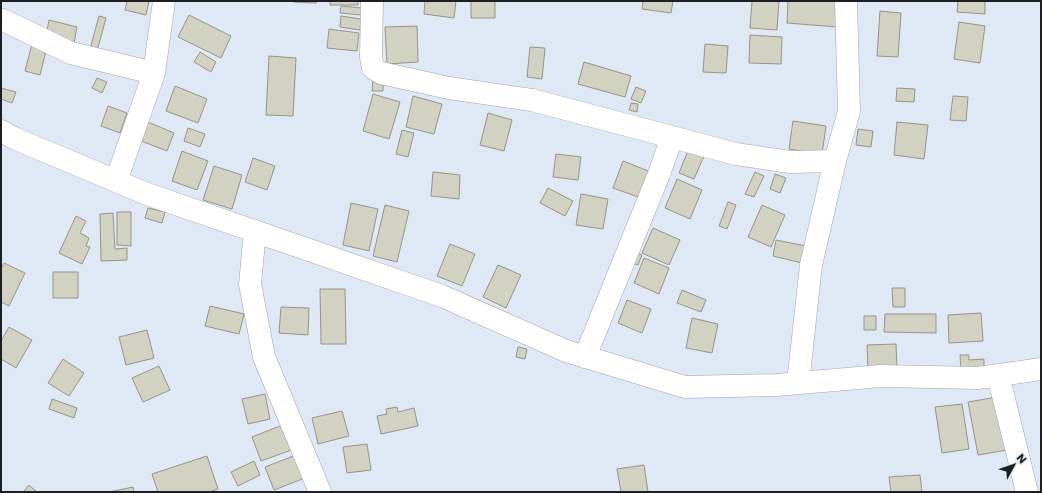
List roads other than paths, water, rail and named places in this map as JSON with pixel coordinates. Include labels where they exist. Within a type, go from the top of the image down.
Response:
[{"type":"street","points":[[116,181],[154,73],[164,1]]},
{"type":"street","points":[[372,1],[372,63],[373,68],[381,73],[449,88],[532,100],[736,154],[790,162],[835,161]]},
{"type":"street","points":[[798,383],[811,265],[835,161],[849,110],[846,1]]},
{"type":"street","points":[[3,20],[71,53],[154,73]]},
{"type":"street","points":[[1,131],[16,139],[147,194],[442,296],[566,352],[685,387],[798,383],[881,376],[978,378],[1041,369]]},
{"type":"street","points":[[585,357],[659,174],[672,137]]},
{"type":"street","points":[[255,231],[250,284],[264,357],[320,492]]},
{"type":"street","points":[[998,375],[1027,492]]}]
